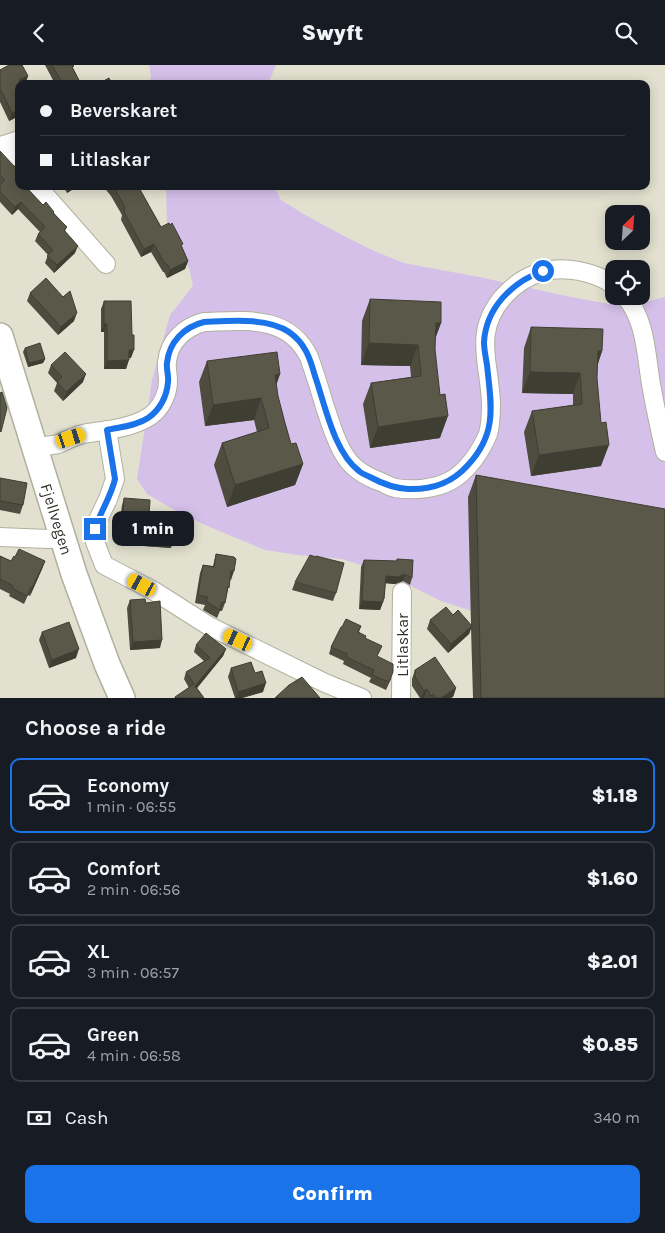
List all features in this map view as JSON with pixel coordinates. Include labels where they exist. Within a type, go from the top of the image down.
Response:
[{"type":"main road","name":"Fjellvegen","points":[[0,336],[62,538],[96,635],[122,698]]},
{"type":"street","points":[[15,141],[0,146],[15,161]]},
{"type":"street","points":[[41,190],[106,264]]},
{"type":"street","points":[[35,447],[57,444],[82,434],[107,430],[149,418],[161,405],[166,395],[169,354],[177,338],[186,329],[204,322],[255,321],[287,331],[305,348],[334,435],[345,457],[359,471],[394,488],[422,489],[435,486],[451,481],[461,473],[472,461],[488,434],[491,419],[491,398],[484,343],[490,319],[502,298],[516,285],[532,275],[543,271],[578,271],[605,280]]},
{"type":"street","points":[[631,305],[641,326],[665,452]]},
{"type":"street","points":[[107,430],[115,479],[95,529],[95,542],[104,565],[154,591],[209,626],[325,683],[362,698]]},
{"type":"street","points":[[0,537],[62,538]]},
{"type":"street","name":"Litlaskar","points":[[401,698],[402,592]]},
{"type":"shaded area","points":[[149,65],[276,65],[270,80],[150,80]]},
{"type":"shaded area","points":[[166,190],[276,190],[281,200],[307,216],[374,251],[404,263],[605,303],[605,305],[650,305],[650,301],[665,297],[665,642],[472,611],[441,601],[383,572],[342,559],[265,550],[205,525],[147,494],[137,479],[152,380],[170,315],[193,286],[189,268],[167,230]]},
{"type":"building","points":[[9,65],[22,65],[28,76],[15,80],[15,112],[12,113],[0,90],[0,70]]},
{"type":"building","points":[[52,65],[73,65],[72,67],[79,80],[61,80]]},
{"type":"building","points":[[0,151],[15,166],[15,190],[29,190],[43,205],[46,202],[53,213],[67,227],[64,230],[78,246],[57,265],[47,256],[53,250],[38,234],[45,227],[21,202],[15,207],[0,192],[0,185],[5,180],[0,175]]},
{"type":"building","points":[[115,190],[140,190],[161,227],[172,223],[183,244],[181,245],[188,261],[170,270],[154,244],[144,249],[124,212],[125,207]]},
{"type":"building","points":[[46,278],[63,297],[70,291],[77,313],[61,327],[30,293]]},
{"type":"building","points":[[370,299],[441,302],[441,323],[436,323],[435,349],[440,395],[445,394],[448,416],[378,427],[371,383],[421,376],[418,345],[369,343]]},
{"type":"building","points":[[104,301],[131,301],[134,350],[129,350],[129,360],[107,361],[107,324],[104,324]]},
{"type":"building","points":[[531,327],[603,329],[602,351],[598,351],[597,378],[601,423],[606,422],[609,445],[539,455],[532,411],[582,404],[580,373],[530,372]]},
{"type":"building","points":[[40,343],[45,359],[29,363],[25,348]]},
{"type":"building","points":[[65,352],[86,374],[66,392],[57,382],[62,377],[51,365]]},
{"type":"building","points":[[277,352],[280,374],[275,375],[278,396],[291,444],[296,443],[303,464],[235,485],[222,443],[269,428],[261,398],[213,405],[207,361]]},
{"type":"building","points":[[2,392],[7,408],[1,432],[0,393]]},
{"type":"building","points":[[476,475],[665,509],[665,698],[481,698]]},
{"type":"building","points":[[0,478],[27,483],[23,505],[0,501]]},
{"type":"building","points":[[124,498],[150,500],[149,516],[123,514]]},
{"type":"building","points":[[148,523],[175,524],[174,539],[147,537]]},
{"type":"building","points":[[19,549],[45,561],[27,596],[0,579],[0,556],[11,561]]},
{"type":"building","points":[[216,554],[236,559],[234,571],[231,571],[225,603],[222,602],[220,610],[206,601],[208,597],[198,595],[203,565],[214,567]]},
{"type":"building","points":[[310,555],[344,563],[336,593],[295,582]]},
{"type":"building","points":[[397,559],[413,560],[412,578],[405,574],[398,577],[386,576],[383,602],[362,601],[364,560],[397,561]]},
{"type":"building","points":[[145,599],[146,603],[160,601],[162,640],[133,642],[130,600]]},
{"type":"building","points":[[446,607],[453,615],[458,610],[472,626],[451,644],[430,620]]},
{"type":"building","points":[[346,619],[361,626],[358,632],[366,636],[365,638],[382,646],[377,656],[393,664],[393,672],[389,682],[372,675],[374,670],[346,657],[347,654],[331,647]]},
{"type":"building","points":[[69,622],[79,649],[52,660],[42,632]]},
{"type":"building","points":[[206,633],[226,649],[195,686],[204,698],[176,698],[194,684],[186,672],[210,658],[196,645]]},
{"type":"building","points":[[435,657],[456,688],[441,698],[436,698],[433,694],[431,696],[427,689],[424,691],[415,677],[415,670]]},
{"type":"building","points":[[251,662],[255,673],[262,671],[266,683],[238,692],[231,668]]},
{"type":"building","points":[[302,677],[320,698],[275,698],[289,685]]},
{"type":"route","points":[[95,529],[115,479],[107,430],[140,422],[149,418],[156,411],[166,395],[168,381],[167,361],[172,346],[186,329],[204,322],[255,321],[265,323],[287,331],[301,343],[309,357],[334,435],[345,457],[359,471],[394,488],[422,489],[451,481],[472,461],[488,434],[491,419],[491,398],[484,343],[490,319],[495,308],[510,289],[532,275],[543,271]]}]
